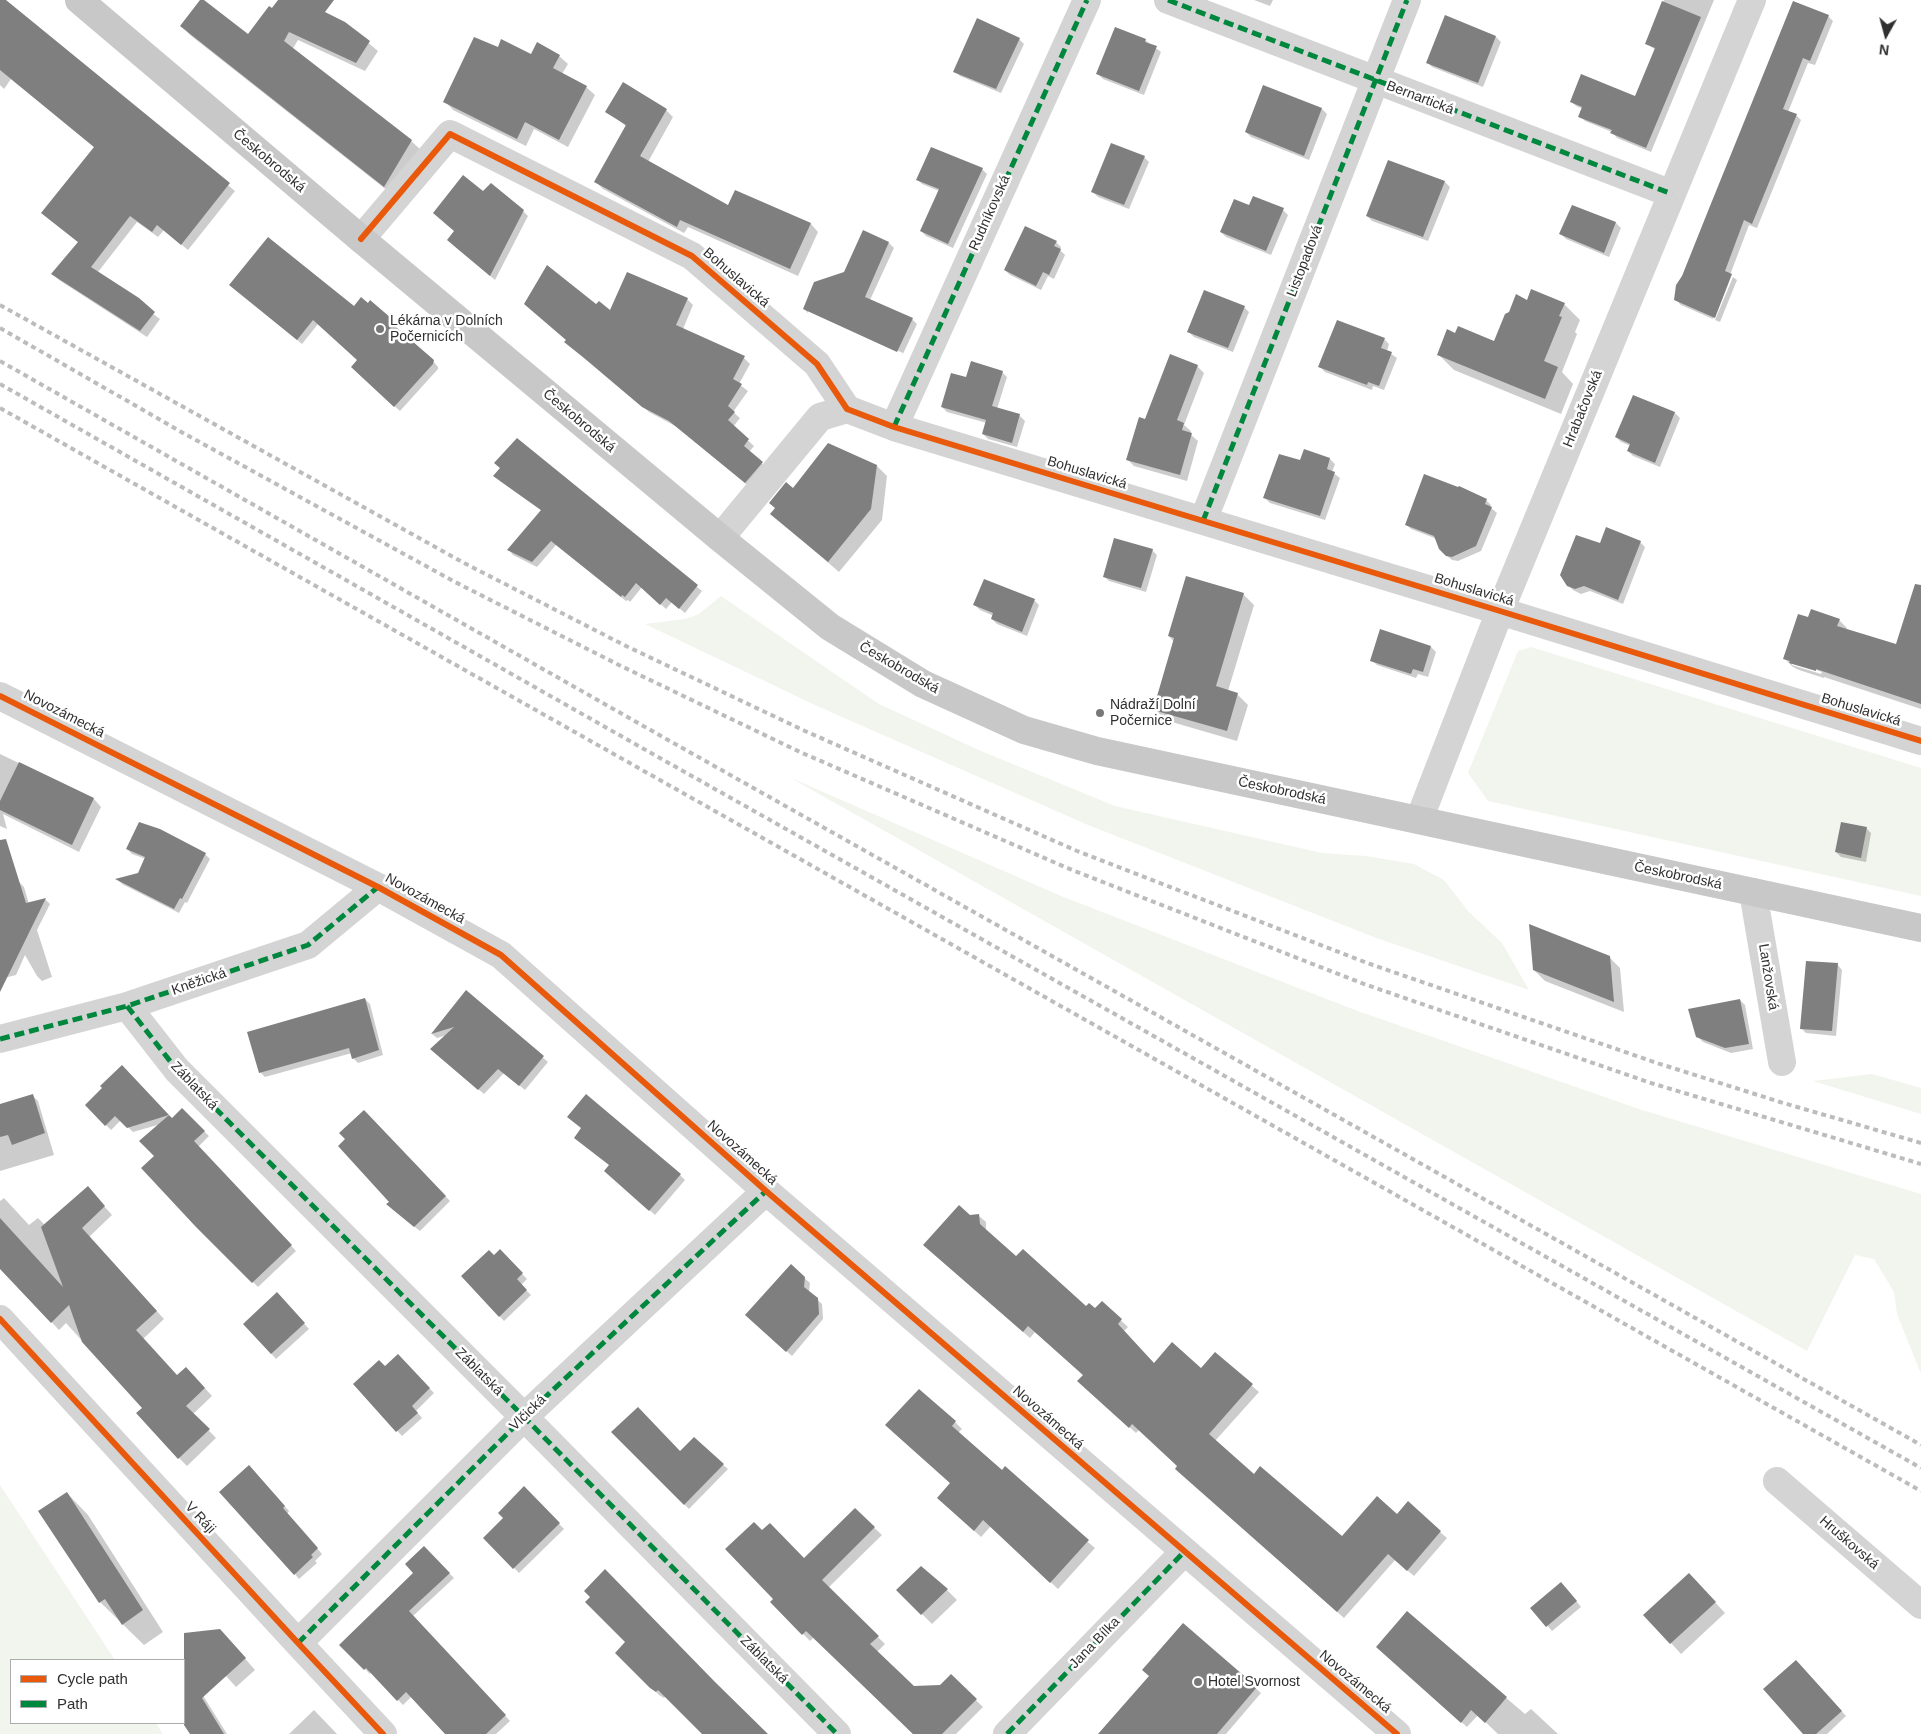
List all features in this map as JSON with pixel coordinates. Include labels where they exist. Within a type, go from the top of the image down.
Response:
[{"type":"main road","name":"Českobrodská","points":[[79,0],[361,239],[720,538],[830,627],[923,684],[1024,730],[1097,751],[1921,928]]},
{"type":"street","name":"Rudníkovská","points":[[894,426],[1087,0]]},
{"type":"street","name":"Bernartická","points":[[1168,0],[1672,194]]},
{"type":"street","name":"Listopadová","points":[[1203,521],[1407,0]]},
{"type":"street","name":"Hrabačovská","points":[[1419,820],[1500,611],[1752,0]]},
{"type":"street","name":"Bohuslavická","points":[[361,239],[450,134],[692,256],[817,364],[848,409],[894,426],[1921,742]]},
{"type":"street","points":[[720,538],[820,417],[848,409]]},
{"type":"street","name":"Novozámecká","points":[[0,696],[378,886],[501,955],[766,1191],[1396,1734]]},
{"type":"street","name":"Kněžická","points":[[0,1039],[127,1006],[308,945],[378,886]]},
{"type":"street","name":"Lanžovská","points":[[1753,892],[1782,1062]]},
{"type":"street","name":"Záblatská","points":[[127,1006],[177,1070],[524,1416],[837,1734]]},
{"type":"street","name":"Vlčická","points":[[298,1643],[524,1416],[766,1191]]},
{"type":"street","name":"V Ráji","points":[[0,1319],[383,1734]]},
{"type":"street","name":"Hruškovská","points":[[1778,1482],[1921,1605]]},
{"type":"street","name":"Jana Bílka","points":[[1007,1734],[1184,1552]]},
{"type":"shaded area","points":[[721,596],[879,704],[981,751],[1115,806],[1322,853],[1366,856],[1414,864],[1444,880],[1468,911],[1502,943],[1529,990],[1379,939],[1088,825],[817,706],[645,624],[685,619],[699,614]]},
{"type":"shaded area","points":[[1531,647],[1921,768],[1921,896],[1488,801],[1468,773],[1518,651]],"holes":[[[1841,822],[1867,827],[1861,858],[1835,852]]]},
{"type":"shaded area","points":[[789,777],[1061,896],[1355,1010],[1642,1110],[1921,1194],[1921,1374],[1897,1314],[1894,1292],[1874,1259],[1855,1255],[1807,1351]]},
{"type":"shaded area","points":[[1872,1074],[1921,1088],[1921,1114],[1813,1081]]},
{"type":"shaded area","points":[[0,1485],[114,1659],[10,1659],[10,1724],[157,1724],[163,1734],[0,1734]]},
{"type":"building","points":[[0,0],[6,0],[230,183],[181,245],[157,225],[152,232],[130,216],[91,267],[139,298],[155,312],[140,331],[51,274],[78,242],[41,213],[94,147],[0,70]]},
{"type":"building","points":[[200,0],[204,0],[248,34],[269,6],[272,8],[278,0],[334,0],[325,12],[345,22],[370,41],[356,63],[289,32],[284,41],[412,140],[384,187],[180,26]]},
{"type":"building","points":[[1662,1],[1701,17],[1646,148],[1610,133],[1612,130],[1578,117],[1582,107],[1570,102],[1581,74],[1635,96],[1655,48],[1645,44]]},
{"type":"building","points":[[1793,1],[1829,15],[1810,61],[1803,58],[1783,109],[1797,114],[1752,224],[1744,220],[1725,271],[1732,274],[1715,318],[1674,300],[1676,285],[1682,276]]},
{"type":"building","points":[[1445,15],[1496,36],[1478,83],[1426,63]]},
{"type":"building","points":[[977,18],[1020,38],[996,89],[953,72]]},
{"type":"building","points":[[1115,27],[1146,39],[1145,42],[1157,46],[1139,91],[1096,74]]},
{"type":"building","points":[[474,37],[498,47],[501,39],[531,54],[537,42],[560,55],[553,68],[587,86],[559,140],[525,122],[517,139],[443,102]]},
{"type":"building","points":[[623,82],[667,109],[640,156],[728,205],[735,190],[811,223],[790,269],[680,220],[677,227],[594,182],[626,125],[605,112]]},
{"type":"building","points":[[1263,85],[1322,108],[1304,156],[1245,132]]},
{"type":"building","points":[[1111,143],[1145,156],[1124,205],[1091,192]]},
{"type":"building","points":[[931,147],[983,168],[948,244],[920,231],[939,189],[916,180]]},
{"type":"building","points":[[1388,160],[1445,181],[1423,237],[1366,216]]},
{"type":"building","points":[[463,175],[483,191],[491,183],[524,210],[490,276],[447,240],[454,231],[433,213]]},
{"type":"building","points":[[1253,196],[1284,208],[1266,251],[1220,232],[1234,199],[1249,205]]},
{"type":"building","points":[[1572,205],[1616,222],[1604,253],[1559,234]]},
{"type":"building","points":[[1025,226],[1057,241],[1054,246],[1061,249],[1049,275],[1043,272],[1036,286],[1004,270]]},
{"type":"building","points":[[863,230],[889,242],[865,297],[913,318],[897,352],[803,309],[814,282],[844,272]]},
{"type":"building","points":[[268,237],[354,306],[361,297],[368,303],[370,300],[391,318],[389,321],[434,360],[433,364],[394,407],[351,367],[357,360],[313,320],[297,340],[229,285]]},
{"type":"building","points":[[547,265],[596,304],[599,301],[610,310],[627,272],[688,298],[676,325],[745,356],[733,379],[742,384],[728,406],[735,412],[728,420],[749,439],[744,446],[763,462],[745,483],[669,421],[642,407],[564,342],[566,340],[524,304]]},
{"type":"building","points":[[1531,289],[1565,303],[1559,316],[1562,317],[1544,361],[1558,367],[1545,399],[1437,355],[1447,329],[1455,333],[1458,326],[1494,341],[1516,294],[1527,300]]},
{"type":"building","points":[[1204,290],[1245,306],[1228,348],[1187,332]]},
{"type":"building","points":[[1337,320],[1385,338],[1381,348],[1392,352],[1379,386],[1368,382],[1367,385],[1318,367]]},
{"type":"building","points":[[1170,354],[1198,365],[1177,420],[1184,423],[1182,430],[1192,433],[1180,475],[1126,460],[1139,417],[1145,419]]},
{"type":"building","points":[[971,361],[1003,371],[992,406],[1020,414],[1012,443],[982,434],[986,420],[941,407],[951,373],[966,377]]},
{"type":"building","points":[[1633,395],[1675,412],[1655,463],[1627,451],[1630,444],[1615,437]]},
{"type":"building","points":[[517,438],[698,585],[679,609],[666,598],[660,605],[636,583],[625,597],[622,595],[621,597],[551,541],[532,562],[507,550],[541,510],[493,476],[500,468],[494,463]]},
{"type":"building","points":[[828,443],[877,465],[871,509],[828,562],[770,514],[775,508],[769,503],[786,482],[793,488]]},
{"type":"building","points":[[1304,449],[1330,458],[1327,469],[1335,472],[1320,516],[1263,498],[1279,454],[1300,460]]},
{"type":"building","points":[[1424,474],[1459,486],[1487,499],[1485,504],[1492,507],[1476,546],[1452,557],[1446,556],[1439,549],[1434,536],[1405,525]]},
{"type":"building","points":[[1606,527],[1641,541],[1618,600],[1584,586],[1575,589],[1567,586],[1560,575],[1576,535],[1600,543]]},
{"type":"building","points":[[1114,538],[1153,549],[1141,588],[1103,577]]},
{"type":"building","points":[[1186,576],[1244,593],[1216,686],[1238,693],[1227,731],[1153,710],[1174,638],[1168,636]]},
{"type":"building","points":[[984,579],[1035,599],[1022,632],[991,619],[993,613],[973,605]]},
{"type":"building","points":[[1915,584],[1921,585],[1921,704],[1816,669],[1816,671],[1789,663],[1790,661],[1783,659],[1798,614],[1808,617],[1811,609],[1840,619],[1837,626],[1896,644]]},
{"type":"building","points":[[1380,629],[1431,646],[1423,672],[1413,669],[1411,674],[1370,661]]},
{"type":"building","points":[[19,762],[94,798],[72,845],[0,810],[0,801]]},
{"type":"building","points":[[139,822],[160,829],[206,853],[182,899],[180,898],[174,909],[115,879],[138,873],[145,857],[126,849]]},
{"type":"building","points":[[1841,822],[1867,827],[1861,858],[1835,852]]},
{"type":"building","points":[[6,839],[26,903],[46,898],[0,992],[0,840]]},
{"type":"building","points":[[1529,924],[1610,956],[1614,1002],[1533,970]]},
{"type":"building","points":[[1806,961],[1838,963],[1832,1031],[1800,1029]]},
{"type":"building","points":[[466,990],[544,1056],[519,1086],[498,1069],[478,1090],[430,1049],[454,1027],[431,1034]]},
{"type":"building","points":[[365,998],[379,1050],[352,1059],[349,1048],[259,1073],[247,1032]]},
{"type":"building","points":[[1740,999],[1749,1044],[1725,1048],[1696,1037],[1688,1009]]},
{"type":"building","points":[[122,1065],[169,1115],[127,1128],[115,1116],[105,1126],[85,1105],[102,1088],[100,1086]]},
{"type":"building","points":[[33,1094],[45,1133],[12,1145],[8,1135],[0,1137],[0,1104]]},
{"type":"building","points":[[586,1094],[681,1174],[649,1211],[604,1171],[609,1165],[574,1138],[581,1128],[567,1117]]},
{"type":"building","points":[[182,1108],[205,1131],[194,1141],[292,1245],[252,1283],[141,1168],[154,1156],[139,1141],[169,1115],[172,1118]]},
{"type":"building","points":[[364,1110],[446,1196],[414,1227],[386,1204],[389,1202],[338,1146],[345,1139],[339,1133]]},
{"type":"building","points":[[88,1186],[105,1206],[82,1228],[157,1311],[136,1330],[177,1375],[186,1367],[205,1388],[186,1406],[210,1429],[178,1459],[136,1413],[142,1408],[82,1342],[69,1305],[51,1323],[0,1269],[0,1218],[63,1287],[41,1227]]},
{"type":"building","points":[[959,1205],[970,1215],[979,1214],[980,1224],[1016,1256],[1023,1249],[1086,1306],[1089,1303],[1095,1308],[1102,1301],[1122,1319],[1118,1324],[1154,1363],[1172,1342],[1201,1368],[1215,1352],[1253,1384],[1209,1434],[1254,1474],[1260,1466],[1342,1536],[1377,1496],[1397,1514],[1408,1501],[1441,1531],[1407,1571],[1388,1554],[1337,1612],[1175,1469],[1177,1466],[1132,1424],[1129,1428],[1077,1381],[1083,1375],[1028,1326],[1023,1332],[923,1245]]},
{"type":"building","points":[[500,1249],[523,1273],[517,1279],[527,1290],[499,1317],[461,1276],[489,1250],[494,1255]]},
{"type":"building","points":[[791,1264],[805,1277],[804,1287],[818,1298],[819,1314],[786,1352],[745,1315]]},
{"type":"building","points":[[277,1292],[305,1323],[271,1354],[243,1324]]},
{"type":"building","points":[[398,1354],[430,1388],[412,1406],[418,1413],[396,1432],[353,1384],[379,1360],[385,1366]]},
{"type":"building","points":[[919,1389],[956,1421],[952,1426],[1002,1470],[1005,1466],[1089,1540],[1050,1583],[983,1520],[974,1531],[937,1498],[950,1483],[885,1425]]},
{"type":"building","points":[[638,1407],[680,1451],[694,1437],[724,1464],[684,1505],[611,1432]]},
{"type":"building","points":[[249,1465],[318,1548],[311,1555],[313,1557],[294,1575],[219,1492]]},
{"type":"building","points":[[524,1486],[560,1523],[513,1569],[483,1538],[503,1518],[498,1513]]},
{"type":"building","points":[[67,1492],[143,1610],[122,1625],[105,1599],[99,1603],[38,1511]]},
{"type":"building","points":[[855,1508],[875,1527],[822,1580],[879,1636],[870,1644],[914,1686],[940,1685],[951,1674],[977,1699],[942,1734],[913,1734],[806,1631],[802,1635],[770,1602],[773,1599],[725,1549],[754,1522],[762,1530],[770,1523],[804,1558]]},
{"type":"building","points":[[424,1546],[450,1573],[409,1611],[506,1715],[486,1734],[445,1734],[406,1692],[397,1701],[366,1668],[364,1670],[339,1645],[413,1573],[405,1564]]},
{"type":"building","points":[[921,1566],[948,1589],[921,1615],[896,1590]]},
{"type":"building","points":[[605,1569],[768,1734],[702,1734],[658,1690],[656,1692],[650,1688],[615,1653],[625,1642],[585,1602],[590,1597],[584,1591]]},
{"type":"building","points":[[1689,1573],[1716,1602],[1670,1644],[1643,1615]]},
{"type":"building","points":[[1561,1582],[1577,1601],[1546,1627],[1530,1608]]},
{"type":"building","points":[[1407,1611],[1507,1697],[1485,1723],[1471,1710],[1461,1723],[1376,1647]]},
{"type":"building","name":"Hotel Svornost","points":[[1183,1623],[1257,1687],[1217,1734],[1098,1734],[1149,1676],[1142,1670]]},
{"type":"building","points":[[220,1629],[246,1658],[202,1698],[224,1734],[190,1734],[184,1725],[184,1633]]},
{"type":"building","points":[[1796,1660],[1842,1711],[1816,1734],[1803,1734],[1763,1689]]},
{"type":"railway","points":[[0,305],[464,563],[626,646],[805,731],[1077,851],[1370,964],[1657,1063],[1780,1102],[1921,1143]]},
{"type":"railway","points":[[0,328],[185,434],[455,582],[621,666],[800,752],[1072,870],[1364,984],[1651,1083],[1921,1164]]},
{"type":"railway","points":[[0,361],[661,736],[1921,1445]]},
{"type":"railway","points":[[0,384],[1921,1468]]},
{"type":"railway","points":[[0,408],[1921,1491]]},
{"type":"marked path","points":[[894,427],[1087,0]]},
{"type":"marked path","points":[[1168,0],[1672,194]]},
{"type":"marked path","points":[[1203,521],[1407,0]]},
{"type":"marked path","points":[[0,1039],[127,1006],[308,945],[378,887]]},
{"type":"marked path","points":[[127,1006],[177,1070],[837,1734]]},
{"type":"marked path","points":[[298,1643],[524,1417],[766,1191]]},
{"type":"marked path","points":[[1007,1734],[1184,1552]]},
{"type":"cycle path","points":[[361,239],[450,134],[692,256],[817,364],[847,409],[894,427],[1921,741]]},
{"type":"cycle path","points":[[0,696],[378,887],[501,955],[766,1191],[1397,1734]]},
{"type":"cycle path","points":[[0,1319],[383,1734]]},
{"type":"place","name":"Lékárna v Dolních Počernicích","points":[[380,329]]},
{"type":"place","name":"Nádraží Dolní Počernice","points":[[1100,713]]},
{"type":"place","name":"Hotel Svornost","points":[[1198,1682]]}]
